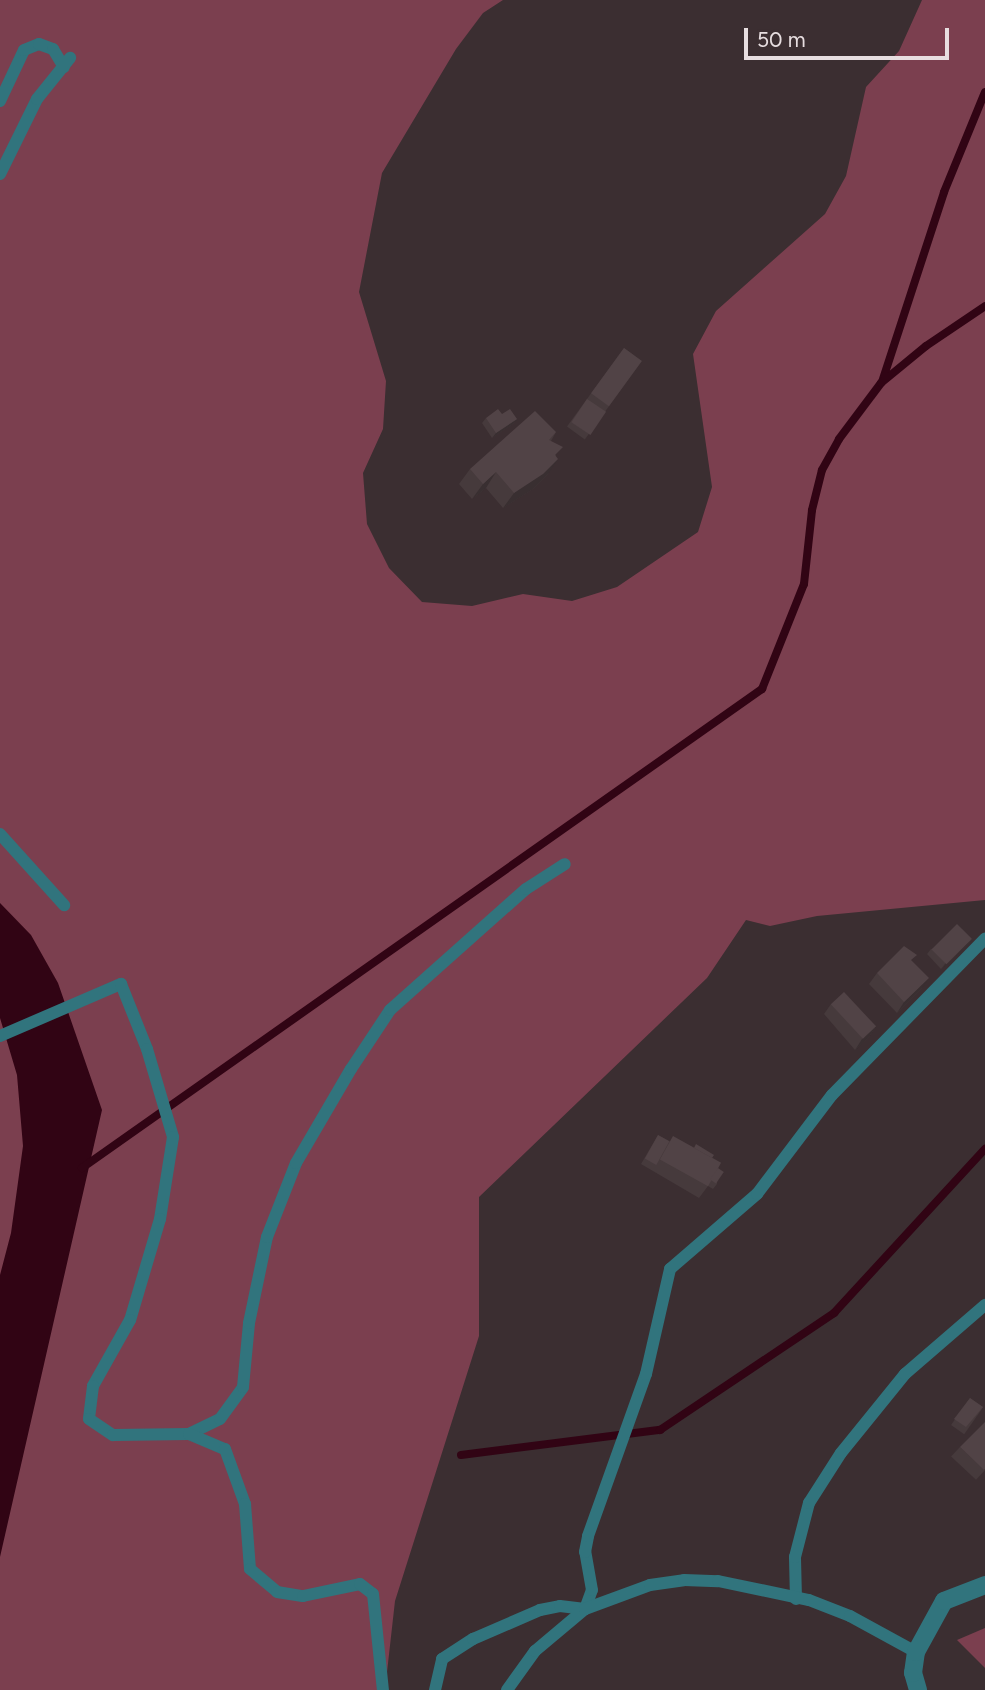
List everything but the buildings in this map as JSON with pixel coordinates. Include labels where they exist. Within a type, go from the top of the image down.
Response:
[{"type":"street","points":[[918,1690],[913,1673],[916,1652],[944,1601],[985,1585]]},
{"type":"lane","points":[[0,101],[24,50],[39,44],[53,49],[67,62],[37,99],[0,174]]},
{"type":"lane","points":[[0,834],[64,905]]},
{"type":"lane","points":[[189,1434],[220,1419],[243,1387],[249,1323],[268,1237],[296,1163],[351,1069],[390,1010],[526,890],[565,864]]},
{"type":"lane","points":[[585,1609],[592,1590],[585,1552],[588,1536],[646,1374],[670,1269],[757,1194],[832,1096],[985,940]]},
{"type":"lane","points":[[0,1036],[121,985],[147,1049],[173,1137],[160,1219],[130,1320],[93,1386],[89,1419],[113,1435],[189,1434],[225,1449],[245,1504],[250,1569],[276,1592],[303,1595],[360,1584],[373,1594],[383,1690]]},
{"type":"lane","points":[[796,1599],[795,1557],[809,1503],[841,1453],[905,1374],[985,1305]]},
{"type":"lane","points":[[507,1690],[535,1651],[585,1609],[650,1585],[684,1580],[718,1581],[796,1599],[850,1616],[916,1652]]},
{"type":"lane","points":[[435,1690],[442,1659],[473,1639],[540,1610],[560,1606],[585,1609]]},
{"type":"shaded area","points":[[0,0],[503,0],[483,13],[456,49],[382,173],[359,292],[386,381],[383,429],[363,473],[367,524],[389,568],[422,602],[472,606],[523,594],[572,601],[617,587],[698,532],[712,487],[693,354],[716,311],[825,214],[846,176],[866,87],[899,51],[922,0],[985,0],[985,900],[817,916],[770,926],[746,920],[707,978],[479,1197],[479,1336],[395,1601],[385,1690],[0,1690]]},
{"type":"shaded area","points":[[0,903],[31,935],[58,983],[102,1110],[0,1557],[0,1275],[11,1233],[23,1146],[17,1075],[0,1018]]},
{"type":"shaded area","points":[[985,1628],[985,1668],[957,1640]]},
{"type":"waterway","points":[[882,382],[944,192],[985,92]]},
{"type":"waterway","points":[[82,1168],[762,689],[804,584],[812,510],[822,470],[839,439],[881,383],[926,346],[985,306]]},
{"type":"waterway","points":[[461,1455],[660,1430],[834,1313],[985,1149]]}]
